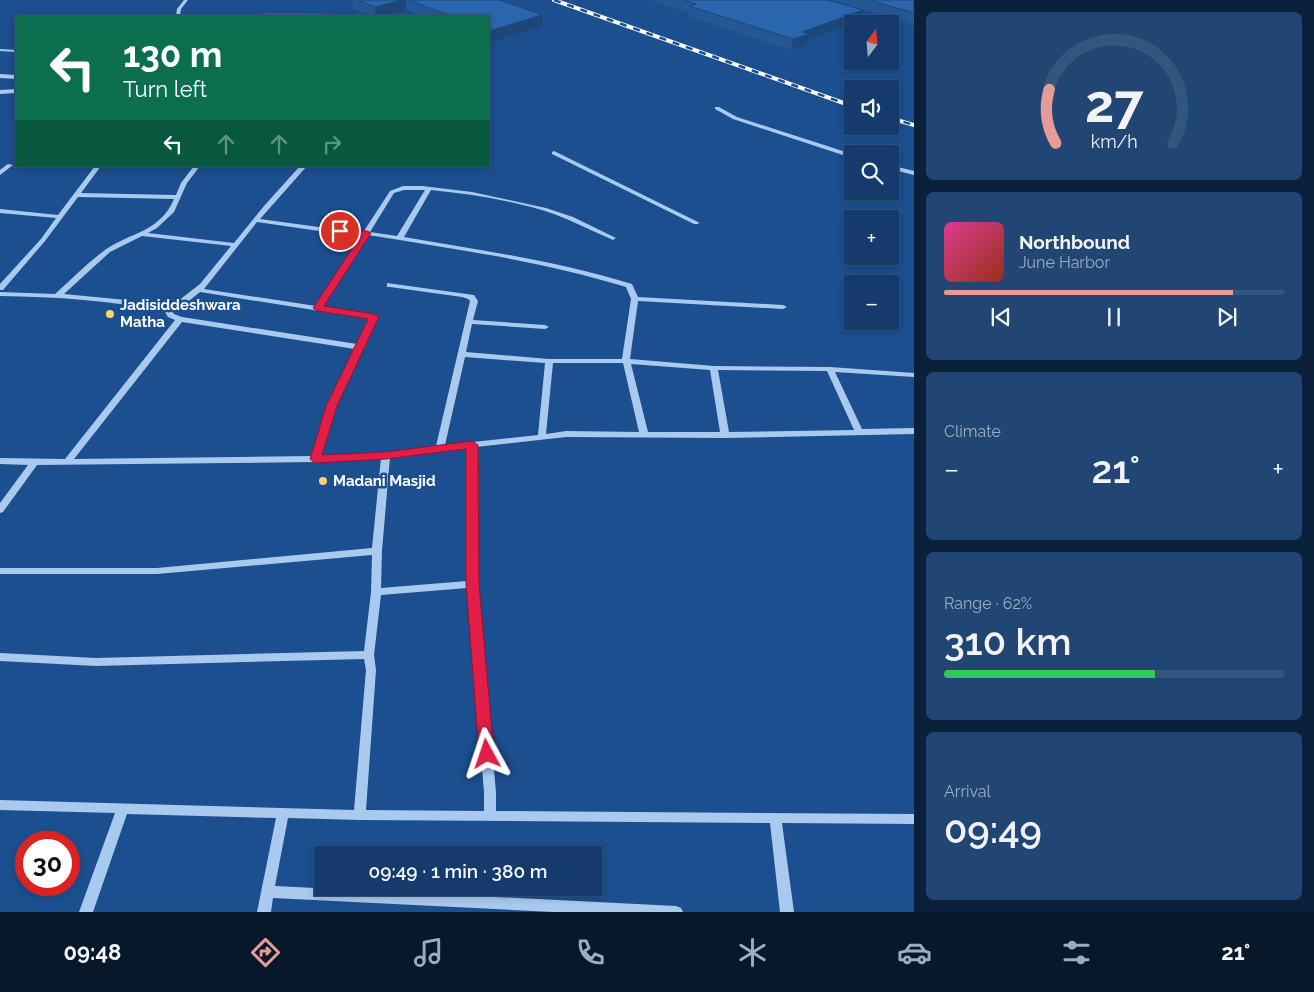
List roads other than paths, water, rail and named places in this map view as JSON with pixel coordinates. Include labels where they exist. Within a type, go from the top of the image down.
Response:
[{"type":"street","points":[[178,15],[179,9],[186,0]]},
{"type":"street","points":[[0,50],[15,51]]},
{"type":"street","points":[[0,76],[15,77]]},
{"type":"street","points":[[0,92],[15,91]]},
{"type":"street","points":[[717,108],[735,118],[844,153]]},
{"type":"street","points":[[554,153],[696,223]]},
{"type":"street","points":[[0,173],[10,165]]},
{"type":"street","points":[[0,288],[61,217],[97,167]]},
{"type":"street","points":[[58,295],[108,251],[155,227],[167,216],[172,210],[184,183],[196,167]]},
{"type":"street","points":[[168,310],[200,290],[256,220],[303,167]]},
{"type":"street","points":[[899,169],[914,173]]},
{"type":"street","points":[[318,308],[396,189],[402,187],[429,188],[521,202],[557,213],[613,238]]},
{"type":"street","points":[[399,239],[429,188]]},
{"type":"street","points":[[77,195],[178,197]]},
{"type":"street","points":[[0,211],[61,217]]},
{"type":"street","points":[[256,220],[326,230],[367,233],[518,258],[604,278],[629,286],[635,299],[626,361],[644,434]]},
{"type":"street","points":[[140,234],[236,245]]},
{"type":"street","points":[[390,285],[471,297],[474,301],[471,322],[440,449]]},
{"type":"street","points":[[200,290],[374,317],[332,406],[315,459]]},
{"type":"street","points":[[0,294],[58,295],[152,306],[168,310],[171,315],[180,319],[360,347]]},
{"type":"street","points":[[635,299],[783,307]]},
{"type":"street","points":[[66,462],[180,319]]},
{"type":"street","points":[[471,322],[545,327]]},
{"type":"street","points":[[462,354],[549,361],[626,361],[714,368],[830,369],[914,375]]},
{"type":"street","points":[[542,436],[549,361]]},
{"type":"street","points":[[714,368],[725,435]]},
{"type":"street","points":[[830,369],[859,432]]},
{"type":"street","points":[[0,461],[315,459],[386,455],[566,434],[725,435],[914,431]]},
{"type":"street","points":[[472,445],[472,584],[490,792],[490,816]]},
{"type":"street","points":[[360,815],[371,670],[368,655],[376,592],[377,551],[386,455]]},
{"type":"street","points":[[0,510],[34,462]]},
{"type":"street","points":[[0,571],[157,571],[377,551]]},
{"type":"street","points":[[376,592],[472,584]]},
{"type":"street","points":[[0,657],[96,662],[368,655]]},
{"type":"street","points":[[0,805],[360,815],[914,820]]},
{"type":"street","points":[[86,912],[123,809]]},
{"type":"street","points":[[264,912],[283,813]]},
{"type":"street","points":[[775,818],[787,912]]},
{"type":"street","points":[[268,892],[676,912]]},
{"type":"railway","points":[[554,0],[844,103]]},
{"type":"railway","points":[[899,121],[914,125]]},
{"type":"place","name":"Jadisiddeshwara Matha","points":[[110,314]]},
{"type":"place","name":"Madani Masjid","points":[[323,481]]}]
